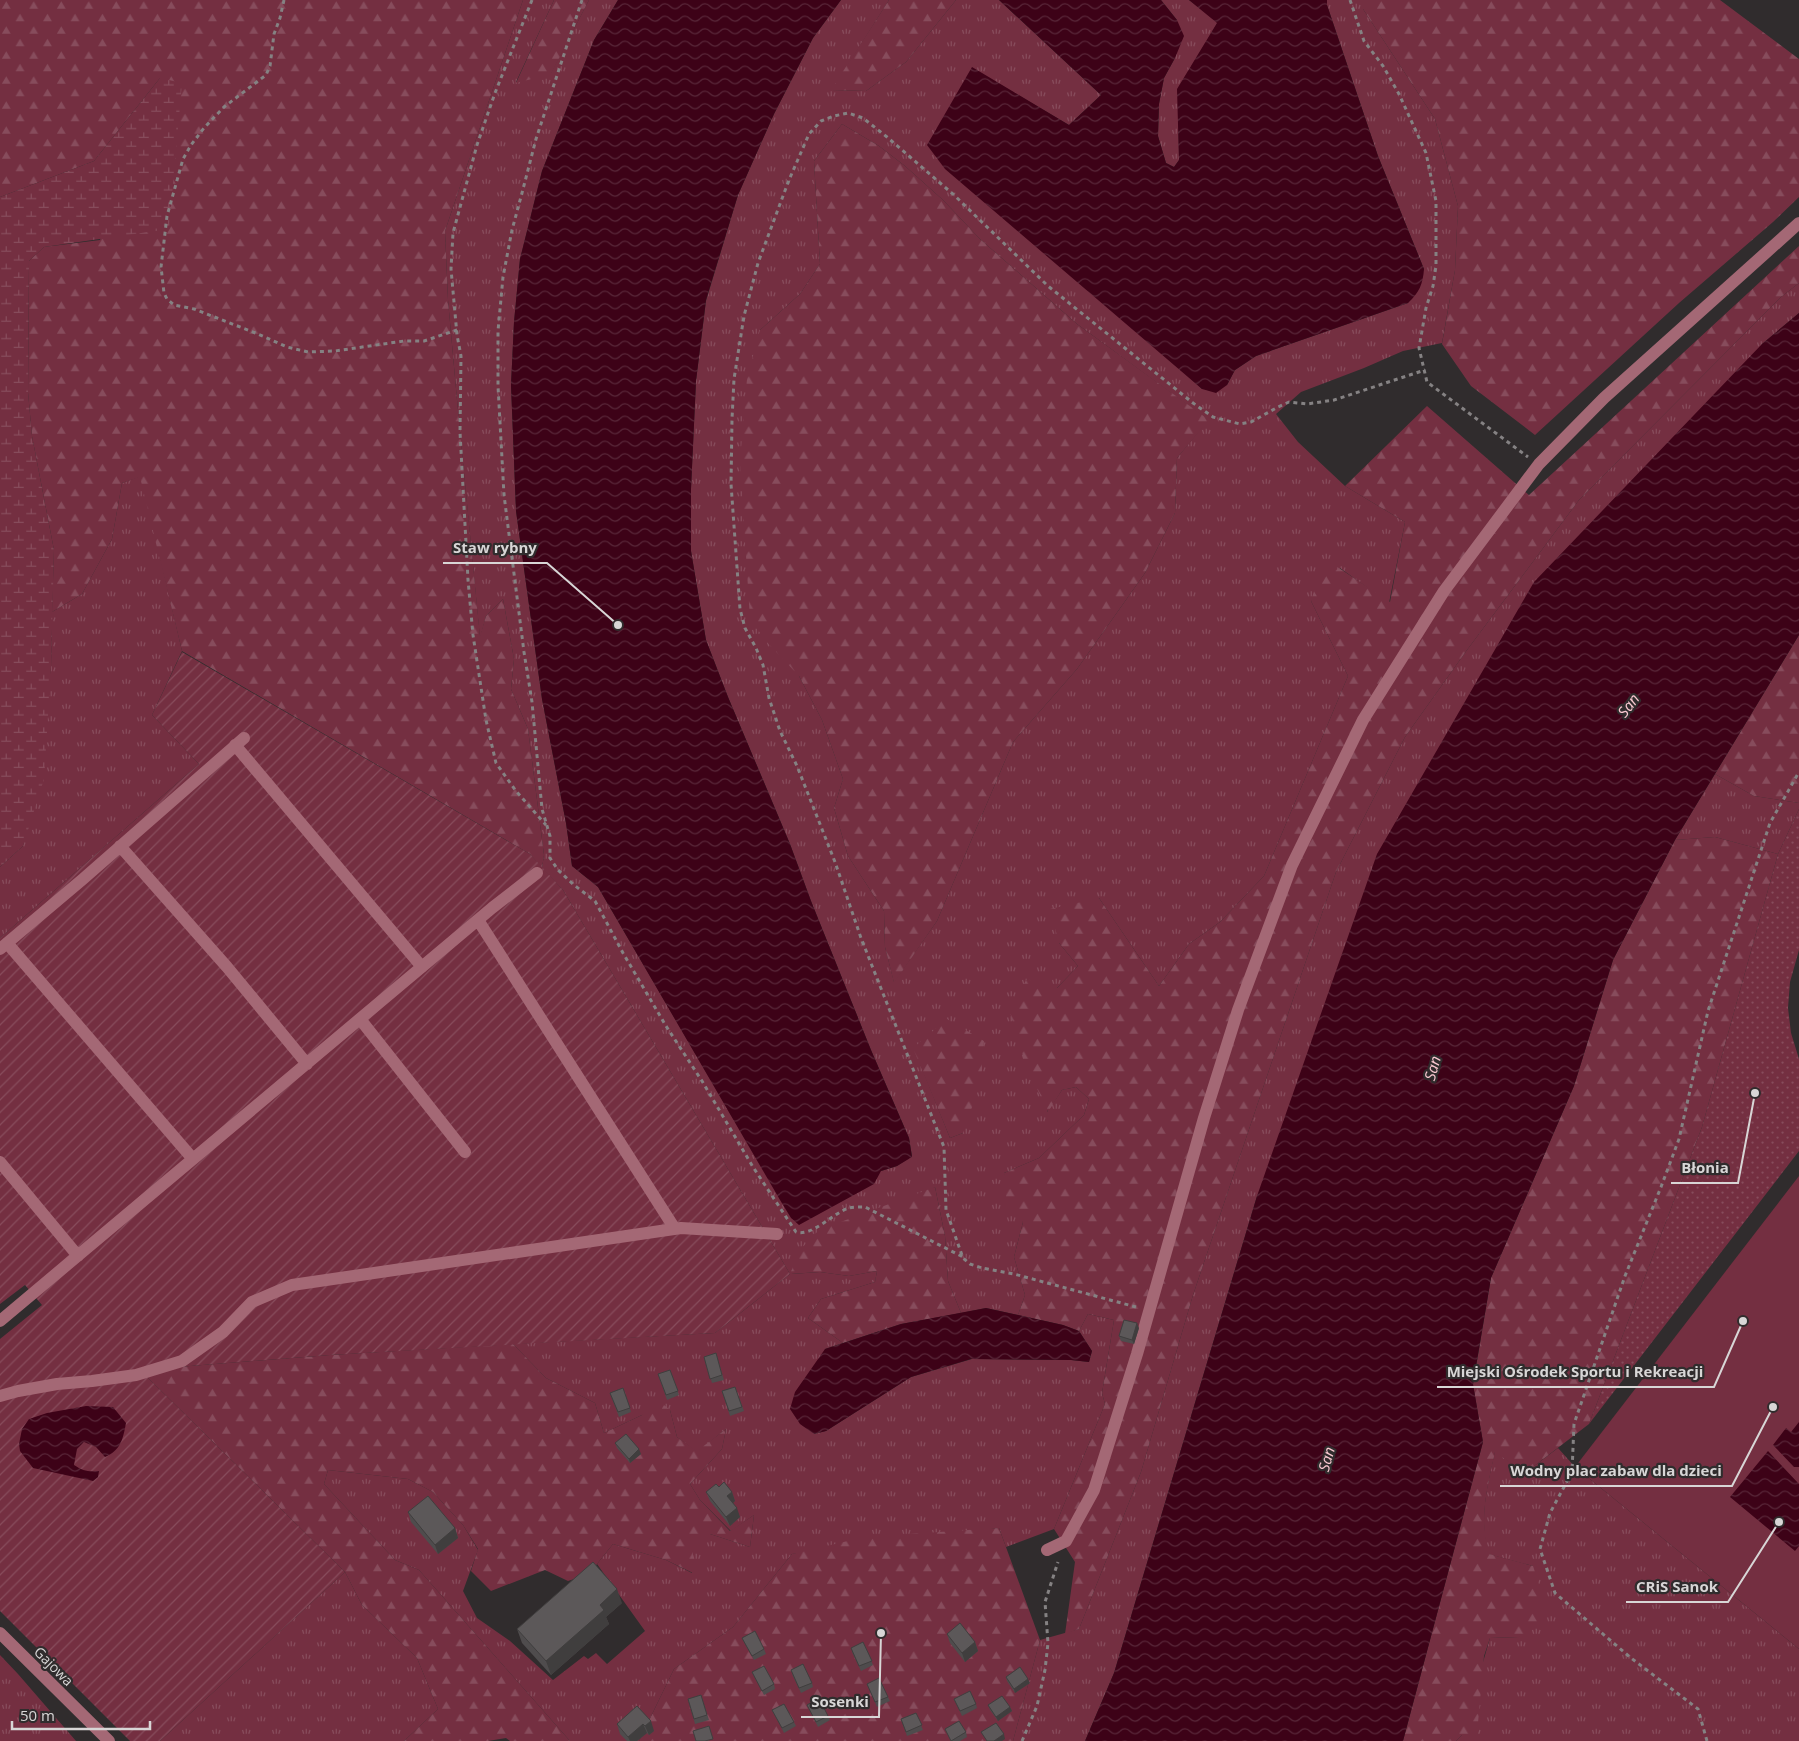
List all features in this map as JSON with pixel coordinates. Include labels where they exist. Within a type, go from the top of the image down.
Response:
[{"type":"street","points":[[1047,1550],[1066,1540],[1094,1490],[1137,1354],[1204,1118],[1238,1010],[1292,865],[1363,720],[1444,591],[1539,464],[1604,398],[1799,223]]},
{"type":"street","points":[[193,1159],[4,946],[240,741],[422,966]]},
{"type":"street","points":[[120,846],[227,967],[307,1064]]},
{"type":"street","points":[[0,1321],[422,966],[537,874]]},
{"type":"street","points":[[478,920],[675,1229]]},
{"type":"street","points":[[360,1019],[465,1152]]},
{"type":"street","points":[[0,1162],[78,1256]]},
{"type":"street","points":[[0,1396],[57,1384],[136,1375],[182,1361],[223,1332],[252,1302],[292,1285],[681,1228],[777,1234]]},
{"type":"street","name":"Gajowa","points":[[0,1633],[109,1741]]},
{"type":"path","points":[[284,0],[274,34],[270,66],[266,75],[224,107],[204,128],[183,159],[167,216],[161,267],[164,293],[174,305],[194,309],[287,347],[308,352],[335,351],[404,341],[424,342],[457,330]]},
{"type":"path","points":[[532,0],[478,145],[453,233],[451,269],[461,356],[460,432],[468,580],[473,635],[486,720],[496,763],[516,791],[548,828]]},
{"type":"path","points":[[582,0],[536,139],[517,211],[503,277],[498,331],[498,386],[504,495],[532,702],[542,809],[550,836],[550,858],[558,870],[595,901],[622,953],[666,1026],[702,1082],[752,1167],[796,1232],[810,1231],[850,1208],[865,1207],[963,1258],[970,1264],[1149,1310]]},
{"type":"path","points":[[1350,0],[1364,41],[1383,66],[1399,94],[1426,153],[1436,201],[1436,266],[1433,286],[1426,308],[1420,348],[1427,382],[1539,464]]},
{"type":"path","points":[[963,1258],[946,1210],[944,1147],[861,938],[835,862],[780,731],[769,698],[763,665],[745,628],[740,609],[731,484],[734,379],[744,316],[758,263],[788,180],[809,134],[821,121],[834,116],[848,113],[862,118],[954,195],[1048,286],[1193,403],[1213,416],[1240,424],[1251,422],[1289,402],[1307,404],[1334,400],[1424,370]]},
{"type":"path","points":[[1707,1741],[1698,1709],[1631,1658],[1555,1593],[1540,1549],[1550,1513],[1572,1472],[1574,1424],[1625,1276],[1679,1139],[1708,1011],[1770,823],[1799,772]]},
{"type":"path","points":[[1022,1741],[1037,1706],[1045,1670],[1048,1643],[1045,1602],[1053,1573],[1066,1540]]},
{"type":"green space","points":[[0,0],[523,0],[445,231],[448,300],[480,636],[486,616],[503,599],[514,659],[511,689],[528,729],[544,855],[542,868],[530,854],[182,651],[140,477],[122,483],[112,539],[82,594],[52,612],[54,550],[32,436],[28,392],[29,261],[44,247],[100,240],[160,78],[94,161],[0,197]]},
{"type":"green space","points":[[523,0],[554,0],[516,82],[551,73],[589,0],[618,0],[594,40],[542,171],[520,259],[514,322],[511,385],[516,511],[542,699],[566,823],[572,866],[598,887],[761,1166],[881,1171],[897,1166],[912,1156],[909,1138],[871,1050],[790,844],[706,640],[691,551],[691,489],[696,381],[706,301],[738,195],[774,114],[813,38],[841,0],[889,0],[832,90],[866,91],[906,62],[956,0],[999,0],[1101,95],[1069,125],[972,68],[1191,379],[1202,389],[1227,385],[1235,370],[1256,356],[1408,303],[1424,269],[1378,156],[1327,5],[1327,0],[1363,0],[1363,9],[1435,119],[1458,206],[1455,270],[1442,343],[1403,351],[1301,392],[1276,414],[1298,442],[1345,486],[1405,522],[1389,603],[1340,568],[1311,601],[1348,676],[1264,876],[1220,922],[1189,944],[1159,986],[1099,898],[1059,943],[1078,966],[1057,988],[1047,1112],[1062,1090],[1076,1087],[1089,1099],[1084,1115],[1039,1158],[1004,1173],[1023,1222],[1014,1257],[1025,1295],[1018,1315],[986,1308],[961,1313],[948,1281],[945,1236],[935,1187],[791,1274],[820,1272],[849,1276],[877,1271],[875,1282],[821,1299],[808,1318],[843,1343],[825,1349],[814,1434],[826,1431],[911,1377],[972,1359],[1071,1360],[1089,1362],[1092,1351],[1079,1331],[1088,1314],[1114,1320],[1102,1393],[1105,1404],[1054,1529],[1006,1547],[999,1528],[792,1554],[733,1627],[674,1669],[639,1741],[570,1741],[419,1570],[395,1560],[324,1484],[328,1470],[408,1479],[433,1492],[463,1525],[478,1550],[463,1591],[477,1618],[510,1641],[553,1680],[584,1656],[588,1659],[596,1653],[607,1664],[645,1631],[597,1564],[613,1544],[666,1560],[692,1573],[693,1534],[710,1534],[750,1547],[754,1515],[731,1531],[700,1500],[690,1484],[722,1449],[726,1429],[697,1452],[677,1437],[670,1410],[642,1415],[604,1433],[595,1403],[546,1378],[513,1344],[715,1333],[790,1274],[563,890],[542,868],[544,855],[528,729],[511,689],[514,659],[503,599],[486,616],[480,638],[448,300],[445,231]],"holes":[[[842,124],[879,146],[905,166],[943,200],[980,239],[1077,324],[1208,420],[1177,458],[1175,513],[1145,573],[1077,669],[1013,742],[937,921],[894,982],[885,947],[884,911],[848,856],[834,808],[843,779],[822,720],[799,676],[760,330],[800,294],[820,264],[814,161]],[[919,1061],[963,1133],[950,1138]]]},
{"type":"green space","points":[[554,0],[589,0],[551,74],[516,83]]},
{"type":"green space","points":[[889,0],[956,0],[906,62],[866,91],[831,90]]},
{"type":"green space","points":[[1161,0],[1189,0],[1218,22],[1178,89],[1179,160],[1174,167],[1166,163],[1158,136],[1159,104],[1164,78],[1175,58],[1177,20]]},
{"type":"green space","points":[[1363,0],[1720,0],[1799,59],[1799,197],[1773,222],[1679,303],[1535,435],[1471,386],[1442,344],[1455,270],[1458,206],[1435,119],[1363,9]]},
{"type":"green space","points":[[160,78],[182,83],[169,229],[44,247],[29,261],[28,392],[32,436],[54,550],[51,668],[44,779],[23,846],[0,867],[0,197],[94,161]]},
{"type":"green space","points":[[842,124],[879,146],[905,166],[943,200],[980,239],[1077,324],[1209,420],[1177,458],[1175,513],[1145,573],[1077,669],[1013,742],[937,921],[894,983],[885,947],[884,911],[848,856],[834,808],[843,779],[822,720],[799,676],[766,641],[750,619],[740,461],[747,379],[760,330],[800,294],[820,264],[814,161]]},
{"type":"green space","points":[[1799,246],[1799,283],[1781,297],[1579,500],[1467,650],[1405,737],[1336,872],[1193,1295],[1141,1472],[1079,1629],[1065,1634],[1075,1562],[1054,1529],[1105,1404],[1102,1393],[1114,1320],[1088,1314],[1079,1331],[1063,1325],[1018,1315],[1025,1295],[1014,1257],[1023,1222],[1007,1209],[1004,1173],[1039,1158],[1084,1115],[1089,1099],[1076,1087],[1062,1090],[1048,1112],[1025,1063],[1009,1009],[1027,979],[1057,988],[1078,966],[1059,943],[1050,909],[1099,898],[1159,986],[1189,944],[1220,922],[1264,876],[1348,676],[1311,601],[1317,582],[1339,568],[1390,602],[1405,522],[1345,486],[1427,406],[1529,495]]},
{"type":"green space","points":[[1799,283],[1799,313],[1762,344],[1257,1196],[1114,1673],[1085,1741],[1013,1741],[1040,1640],[1079,1629],[1141,1472],[1193,1295],[1336,872],[1405,737],[1467,650],[1579,500],[1781,297]]},
{"type":"green space","points":[[141,476],[182,651],[152,715],[199,764],[0,938],[0,867],[23,846],[51,668],[52,612],[82,594],[112,539],[122,483]]},
{"type":"green space","points":[[1799,635],[1799,803],[1754,796],[1715,774]]},
{"type":"green space","points":[[182,652],[530,854],[563,890],[790,1274],[715,1333],[330,1355],[140,1370],[345,1572],[160,1741],[130,1741],[0,1611],[0,1339],[42,1305],[25,1285],[0,1304],[0,938],[199,764],[152,715]]},
{"type":"green space","points":[[1715,774],[1754,796],[1799,803],[1799,809],[1778,854],[1715,837],[1675,840]]},
{"type":"green space","points":[[1799,809],[1799,950],[1790,982],[1788,1008],[1791,1033],[1799,1059],[1799,1151],[1589,1424],[1702,1127],[1778,854]]},
{"type":"green space","points":[[1715,837],[1778,854],[1702,1127],[1589,1424],[1525,1473],[1495,1452],[1484,1515],[1489,1554],[1533,1566],[1543,1597],[1538,1624],[1519,1637],[1490,1638],[1484,1656],[1477,1734],[1462,1735],[1456,1741],[1403,1741],[1483,1442],[1473,1385],[1491,1278],[1574,1086],[1613,960],[1675,840]]},
{"type":"green space","points":[[947,1019],[984,1041],[980,1084],[963,1133],[950,1138],[913,1048]]},
{"type":"green space","points":[[1799,1176],[1799,1649],[1575,1467]]},
{"type":"green space","points":[[935,1187],[945,1236],[948,1281],[961,1313],[901,1324],[843,1343],[808,1318],[821,1299],[875,1282],[877,1271],[849,1276],[820,1272],[790,1274],[800,1250],[819,1230]]},
{"type":"green space","points":[[513,1344],[546,1378],[595,1403],[604,1433],[642,1415],[653,1396],[670,1410],[677,1437],[697,1451],[726,1429],[722,1449],[690,1484],[700,1500],[730,1531],[754,1515],[750,1547],[710,1534],[693,1534],[693,1573],[666,1560],[613,1544],[589,1574],[568,1581],[545,1570],[491,1591],[471,1571],[478,1549],[463,1525],[433,1492],[408,1479],[328,1470],[324,1484],[395,1560],[419,1570],[570,1741],[510,1741],[506,1738],[488,1741],[404,1741],[438,1709],[417,1658],[362,1605],[345,1572],[140,1370],[330,1355]]},
{"type":"green space","points":[[1558,1448],[1575,1467],[1799,1649],[1799,1741],[1456,1741],[1462,1735],[1490,1638],[1519,1637],[1533,1566],[1488,1554],[1485,1540],[1484,1514],[1495,1451],[1525,1473]]},
{"type":"green space","points":[[999,1528],[1040,1640],[1013,1741],[639,1741],[674,1669],[733,1627],[792,1554],[865,1537]]},
{"type":"green space","points":[[345,1572],[362,1605],[417,1658],[438,1709],[404,1741],[160,1741]]},
{"type":"green space","points":[[0,1655],[18,1674],[76,1741],[0,1741]]},
{"type":"water","points":[[618,0],[841,0],[813,38],[774,114],[738,195],[706,300],[696,381],[691,489],[691,551],[706,640],[790,844],[871,1050],[909,1138],[912,1157],[897,1166],[881,1171],[874,1184],[799,1225],[791,1218],[780,1200],[598,887],[572,866],[566,823],[542,699],[516,511],[511,385],[520,259],[542,171],[594,40]]},
{"type":"water","points":[[999,0],[1161,0],[1177,20],[1184,36],[1164,78],[1159,104],[1158,136],[1166,163],[1174,167],[1179,160],[1177,89],[1217,23],[1189,0],[1327,0],[1327,5],[1378,156],[1424,269],[1423,279],[1418,292],[1408,303],[1256,356],[1235,370],[1227,385],[1216,393],[1202,389],[945,169],[927,145],[972,67],[1069,125],[1101,95]]},
{"type":"water","name":"San","points":[[1799,313],[1799,635],[1675,840],[1613,960],[1574,1086],[1491,1278],[1473,1384],[1483,1442],[1403,1741],[1085,1741],[1114,1673],[1257,1196],[1377,854],[1534,582],[1762,344]]},
{"type":"water","points":[[986,1308],[1063,1325],[1079,1331],[1092,1351],[1089,1362],[1071,1360],[971,1359],[911,1377],[826,1431],[814,1434],[800,1424],[790,1409],[795,1392],[825,1349],[901,1324]]},
{"type":"water","points":[[86,1406],[113,1407],[126,1423],[124,1434],[118,1447],[105,1457],[96,1447],[84,1442],[77,1449],[74,1465],[86,1471],[99,1471],[98,1477],[93,1481],[33,1468],[20,1451],[19,1444],[22,1429],[29,1419],[47,1413]]},
{"type":"water","points":[[1799,1422],[1799,1467],[1794,1467],[1773,1445],[1786,1428],[1791,1432]]},
{"type":"water","points":[[1768,1451],[1799,1484],[1799,1546],[1795,1551],[1730,1497]]},
{"type":"building","points":[[1124,1320],[1137,1323],[1132,1340],[1119,1336]]},
{"type":"building","points":[[716,1353],[722,1375],[710,1379],[704,1357]]},
{"type":"building","points":[[670,1370],[678,1391],[666,1395],[658,1374]]},
{"type":"building","points":[[735,1387],[742,1407],[729,1411],[722,1391]]},
{"type":"building","points":[[623,1388],[630,1408],[618,1412],[610,1393]]},
{"type":"building","points":[[626,1434],[639,1449],[629,1459],[615,1443]]},
{"type":"building","points":[[724,1482],[732,1492],[727,1496],[737,1508],[726,1517],[706,1492],[716,1484],[719,1487]]},
{"type":"building","points":[[428,1496],[455,1528],[435,1545],[408,1512]]},
{"type":"building","points":[[593,1562],[617,1589],[600,1605],[604,1610],[546,1661],[517,1629]]},
{"type":"building","points":[[960,1623],[975,1642],[962,1653],[947,1634]]},
{"type":"building","points":[[755,1631],[764,1649],[752,1656],[742,1638]]},
{"type":"building","points":[[863,1642],[872,1661],[859,1666],[851,1648]]},
{"type":"building","points":[[803,1664],[812,1683],[799,1688],[791,1670]]},
{"type":"building","points":[[764,1666],[774,1684],[762,1691],[752,1672]]},
{"type":"building","points":[[1020,1667],[1028,1679],[1014,1689],[1006,1677]]},
{"type":"building","points":[[879,1678],[888,1697],[875,1702],[867,1684]]},
{"type":"building","points":[[970,1691],[976,1704],[960,1711],[954,1699]]},
{"type":"building","points":[[701,1695],[707,1715],[694,1719],[688,1699]]},
{"type":"building","points":[[1002,1696],[1010,1707],[996,1717],[988,1705]]},
{"type":"building","points":[[819,1698],[828,1716],[816,1722],[807,1705]]},
{"type":"building","points":[[784,1704],[794,1722],[782,1728],[772,1710]]},
{"type":"building","points":[[637,1706],[651,1721],[645,1726],[643,1724],[628,1737],[617,1724]]},
{"type":"building","points":[[916,1713],[922,1725],[906,1732],[901,1719]]},
{"type":"building","points":[[959,1721],[966,1732],[951,1741],[945,1729]]},
{"type":"building","points":[[996,1723],[1004,1734],[994,1741],[987,1741],[981,1732]]},
{"type":"building","points":[[709,1726],[713,1739],[696,1741],[693,1731]]},
{"type":"place","name":"Staw rybny","points":[[618,625]]},
{"type":"place","name":"Błonia","points":[[1755,1093]]},
{"type":"place","name":"Miejski Ośrodek Sportu i Rekreacji","points":[[1743,1321]]},
{"type":"place","name":"Wodny plac zabaw dla dzieci","points":[[1773,1407]]},
{"type":"place","name":"CRiS Sanok","points":[[1779,1522]]},
{"type":"place","name":"Sosenki","points":[[881,1633]]}]
